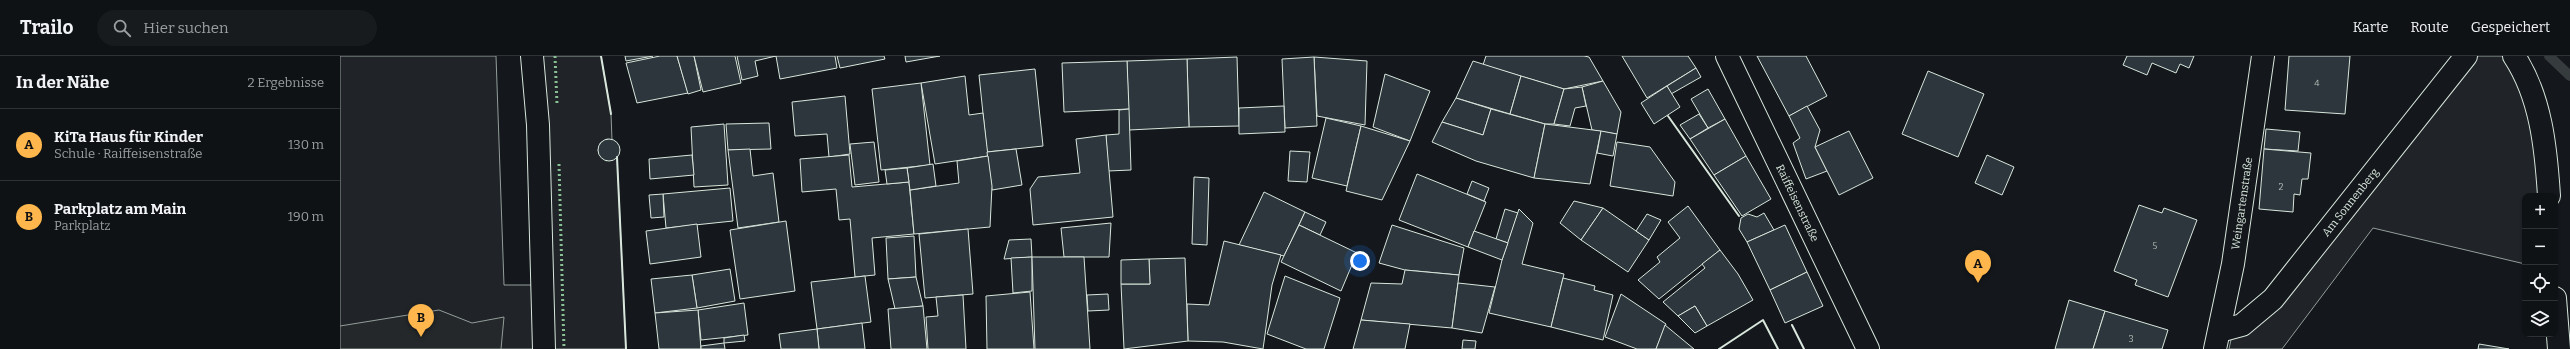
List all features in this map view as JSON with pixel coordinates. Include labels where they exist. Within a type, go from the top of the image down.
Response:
[{"type":"street","points":[[532,56],[538,125],[544,349]]},
{"type":"street","name":"Raiffeisenstraße","points":[[1727,56],[1868,349]]},
{"type":"street","name":"Weingartenstraße","points":[[2217,340],[2233,264],[2263,56]]},
{"type":"street","name":"Am Sonnenberg","points":[[2217,340],[2242,325],[2273,299],[2466,56]]},
{"type":"street","points":[[2514,56],[2534,94],[2547,159],[2549,193]]},
{"type":"street","points":[[2555,301],[2559,349]]},
{"type":"shaded area","points":[[340,56],[496,56],[504,285],[542,285],[532,56],[601,56],[611,114],[612,140],[607,139],[600,143],[598,151],[606,161],[617,157],[626,349],[340,349]]},
{"type":"shaded area","points":[[2471,56],[2508,56],[2529,96],[2545,193],[2522,193],[2522,263],[2373,228],[2282,349],[2229,349],[2232,335]]},
{"type":"shaded area","points":[[439,310],[472,323],[504,317],[501,349],[340,349],[340,326]]},
{"type":"building","points":[[625,56],[653,56],[626,61]]},
{"type":"building","points":[[660,56],[677,56],[688,93],[637,103],[626,63]]},
{"type":"building","points":[[677,56],[694,56],[701,90],[688,94]]},
{"type":"building","points":[[694,56],[735,56],[741,83],[703,92]]},
{"type":"building","points":[[737,56],[776,56],[755,61],[758,76],[742,80]]},
{"type":"building","points":[[776,56],[835,56],[837,68],[780,79]]},
{"type":"building","points":[[837,56],[884,56],[885,59],[840,68]]},
{"type":"building","points":[[905,56],[940,56],[906,62]]},
{"type":"building","points":[[1486,56],[1589,57],[1603,81],[1564,89],[1483,65]]},
{"type":"building","points":[[1622,56],[1688,56],[1696,68],[1647,98]]},
{"type":"building","points":[[1757,56],[1806,56],[1827,96],[1789,116]]},
{"type":"building","points":[[2127,56],[2194,56],[2189,68],[2180,64],[2176,73],[2152,63],[2147,75],[2123,65]]},
{"type":"building","points":[[2289,56],[2350,56],[2345,114],[2285,110]]},
{"type":"building","points":[[1237,57],[1239,126],[1189,127],[1187,59]]},
{"type":"building","points":[[1314,57],[1367,61],[1365,125],[1317,116]]},
{"type":"building","points":[[1314,57],[1317,126],[1285,128],[1282,59]]},
{"type":"building","points":[[1187,59],[1189,127],[1129,130],[1127,61]]},
{"type":"building","points":[[1127,61],[1129,109],[1064,112],[1062,63]]},
{"type":"building","points":[[1473,61],[1521,76],[1510,114],[1456,98]]},
{"type":"building","points":[[1696,68],[1701,77],[1671,94],[1667,86]]},
{"type":"building","points":[[1035,69],[1043,146],[987,152],[979,75]]},
{"type":"building","points":[[1928,71],[1984,94],[1958,157],[1902,134]]},
{"type":"building","points":[[1385,74],[1430,91],[1410,141],[1373,127]]},
{"type":"building","points":[[965,76],[969,115],[983,113],[988,156],[935,164],[921,83]]},
{"type":"building","points":[[1521,76],[1564,89],[1554,124],[1545,124],[1510,114]]},
{"type":"building","points":[[1603,81],[1621,112],[1617,134],[1592,130],[1582,87]]},
{"type":"building","points":[[921,83],[930,165],[881,170],[872,89]]},
{"type":"building","points":[[1667,86],[1680,107],[1654,124],[1641,103]]},
{"type":"building","points":[[1582,87],[1586,106],[1575,108],[1570,126],[1554,124],[1564,89]]},
{"type":"building","points":[[1708,89],[1725,119],[1708,128],[1691,99]]},
{"type":"building","points":[[845,96],[850,154],[829,157],[827,134],[795,136],[792,102]]},
{"type":"building","points":[[1456,98],[1491,109],[1483,135],[1442,122]]},
{"type":"building","points":[[1284,106],[1285,132],[1239,134],[1239,108]]},
{"type":"building","points":[[1807,106],[1820,130],[1815,147],[1827,171],[1806,179],[1793,143],[1800,138],[1789,116]]},
{"type":"building","points":[[1129,109],[1131,170],[1108,171],[1106,135],[1119,134],[1119,110]]},
{"type":"building","points":[[1491,109],[1545,124],[1534,178],[1476,161],[1432,142],[1442,122],[1483,135]]},
{"type":"building","points":[[1699,114],[1708,128],[1690,139],[1680,125]]},
{"type":"building","points":[[1326,118],[1361,126],[1347,186],[1312,178]]},
{"type":"building","points":[[1725,119],[1746,156],[1714,175],[1690,139]]},
{"type":"building","points":[[769,123],[771,149],[728,150],[726,124]]},
{"type":"building","points":[[724,124],[728,185],[694,187],[691,127]]},
{"type":"building","points":[[1545,124],[1601,131],[1590,184],[1534,178]]},
{"type":"building","points":[[1361,126],[1410,141],[1382,200],[1346,191]]},
{"type":"building","points":[[2266,129],[2300,132],[2298,151],[2264,149]]},
{"type":"building","points":[[1601,131],[1617,134],[1613,156],[1597,153]]},
{"type":"building","points":[[1849,131],[1873,178],[1839,195],[1815,147]]},
{"type":"building","points":[[1106,135],[1113,217],[1033,225],[1030,189],[1038,177],[1080,173],[1076,139]]},
{"type":"building","points":[[609,139],[617,142],[620,150],[617,158],[609,161],[601,158],[598,150],[601,142]]},
{"type":"building","points":[[874,142],[879,182],[855,185],[850,144]]},
{"type":"building","points":[[1617,142],[1650,147],[1675,182],[1673,196],[1610,186]]},
{"type":"building","points":[[750,149],[753,176],[773,173],[779,222],[738,228],[728,150]]},
{"type":"building","points":[[1016,149],[1022,185],[992,190],[987,152]]},
{"type":"building","points":[[2264,149],[2311,153],[2308,179],[2302,179],[2300,195],[2294,194],[2293,212],[2259,209]]},
{"type":"building","points":[[1290,151],[1310,152],[1307,182],[1288,181]]},
{"type":"building","points":[[692,155],[694,175],[650,179],[649,159]]},
{"type":"building","points":[[849,155],[852,187],[909,182],[914,234],[872,238],[875,275],[855,277],[850,219],[839,220],[836,189],[802,192],[800,159]]},
{"type":"building","points":[[1987,155],[2014,167],[2002,195],[1975,183]]},
{"type":"building","points":[[988,156],[992,186],[990,227],[914,234],[910,190],[959,183],[957,161]]},
{"type":"building","points":[[1746,156],[1771,199],[1742,216],[1714,175]]},
{"type":"building","points":[[933,164],[936,186],[910,190],[907,168]]},
{"type":"building","points":[[907,168],[909,182],[887,184],[885,170]]},
{"type":"building","points":[[1417,174],[1486,202],[1468,247],[1399,220]]},
{"type":"building","points":[[1194,177],[1209,178],[1207,245],[1192,244]]},
{"type":"building","points":[[1472,181],[1489,188],[1484,201],[1467,194]]},
{"type":"building","points":[[730,188],[733,221],[666,228],[663,194]]},
{"type":"building","points":[[1264,192],[1305,212],[1284,256],[1239,245]]},
{"type":"building","points":[[663,194],[664,217],[651,218],[649,195]]},
{"type":"building","points":[[1574,201],[1603,208],[1581,240],[1560,223]]},
{"type":"building","points":[[2139,205],[2162,213],[2164,208],[2197,220],[2168,297],[2135,285],[2137,280],[2114,271]]},
{"type":"building","points":[[1688,206],[1720,250],[1659,299],[1638,280],[1660,262],[1657,257],[1680,238],[1668,222]]},
{"type":"building","points":[[1603,208],[1649,240],[1628,272],[1581,240]]},
{"type":"building","points":[[1505,209],[1518,213],[1508,243],[1496,239]]},
{"type":"building","points":[[1519,209],[1533,223],[1522,264],[1564,274],[1551,327],[1489,313],[1502,260]]},
{"type":"building","points":[[1305,212],[1326,222],[1320,235],[1299,225]]},
{"type":"building","points":[[1764,213],[1774,230],[1747,242],[1739,229],[1741,218],[1748,214],[1757,217]]},
{"type":"building","points":[[1647,214],[1661,220],[1649,240],[1636,231]]},
{"type":"building","points":[[786,221],[795,291],[740,299],[730,230]]},
{"type":"building","points":[[1111,223],[1109,257],[1064,257],[1061,228]]},
{"type":"building","points":[[697,224],[701,257],[650,264],[646,231]]},
{"type":"building","points":[[1299,225],[1357,253],[1341,291],[1281,262]]},
{"type":"building","points":[[1392,225],[1464,248],[1459,275],[1405,270],[1379,263]]},
{"type":"building","points":[[1785,225],[1807,272],[1770,290],[1747,242]]},
{"type":"building","points":[[968,229],[973,294],[925,298],[919,234]]},
{"type":"building","points":[[1474,231],[1508,243],[1502,260],[1468,247]]},
{"type":"building","points":[[914,236],[916,277],[888,279],[886,238]]},
{"type":"building","points":[[1031,239],[1032,257],[1004,259],[1009,240]]},
{"type":"building","points":[[1224,241],[1281,255],[1272,285],[1263,349],[1223,342],[1188,341],[1187,304],[1209,305]]},
{"type":"building","points":[[1720,250],[1738,274],[1753,300],[1707,326],[1695,306],[1678,316],[1663,302],[1705,268],[1702,264]]},
{"type":"building","points":[[1032,257],[1032,291],[1013,293],[1011,258]]},
{"type":"building","points":[[1032,257],[1084,257],[1090,349],[1035,349]]},
{"type":"building","points":[[1185,258],[1188,341],[1124,349],[1121,284],[1150,284],[1149,259]]},
{"type":"building","points":[[1149,259],[1150,284],[1121,284],[1121,260]]},
{"type":"building","points":[[730,269],[735,301],[697,308],[692,275]]},
{"type":"building","points":[[1405,270],[1459,275],[1452,328],[1361,320],[1371,283],[1402,284]]},
{"type":"building","points":[[1807,272],[1823,306],[1785,323],[1770,290]]},
{"type":"building","points":[[692,275],[697,308],[655,313],[651,279]]},
{"type":"building","points":[[865,276],[871,322],[817,329],[811,282]]},
{"type":"building","points":[[1285,276],[1340,298],[1324,349],[1306,349],[1267,334]]},
{"type":"building","points":[[916,277],[923,306],[895,309],[888,279]]},
{"type":"building","points":[[1563,278],[1595,286],[1594,290],[1613,295],[1603,340],[1551,327]]},
{"type":"building","points":[[1458,283],[1495,287],[1482,333],[1452,328]]},
{"type":"building","points":[[1030,292],[1034,349],[987,349],[986,296]]},
{"type":"building","points":[[1108,294],[1109,310],[1088,311],[1087,295]]},
{"type":"building","points":[[1621,294],[1666,324],[1656,349],[1637,349],[1605,337]]},
{"type":"building","points":[[963,295],[966,349],[928,349],[926,317],[938,316],[936,297]]},
{"type":"building","points":[[2069,300],[2105,311],[2093,349],[2055,349]]},
{"type":"building","points":[[744,303],[748,335],[701,340],[698,310]]},
{"type":"building","points":[[923,306],[927,349],[891,349],[888,309]]},
{"type":"building","points":[[1695,306],[1707,326],[1695,333],[1678,316]]},
{"type":"building","points":[[698,310],[701,349],[659,349],[655,313]]},
{"type":"building","points":[[2105,311],[2168,330],[2162,349],[2093,349]]},
{"type":"building","points":[[1361,320],[1410,324],[1405,349],[1353,349]]},
{"type":"building","points":[[862,323],[865,349],[819,349],[817,329]]},
{"type":"building","points":[[1665,325],[1694,349],[1656,349]]},
{"type":"building","points":[[817,329],[819,349],[781,349],[779,334]]},
{"type":"building","points":[[744,335],[745,341],[724,343],[724,338]]},
{"type":"building","points":[[1463,340],[1476,341],[1475,349],[1462,349]]},
{"type":"building","points":[[724,343],[725,349],[701,349],[701,346]]},
{"type":"building","points":[[2479,344],[2509,349],[2478,349]]},
{"type":"waterway","points":[[2549,56],[2570,76]]},
{"type":"hedge","points":[[555,56],[557,104]]},
{"type":"hedge","points":[[559,164],[564,349]]},
{"type":"wall","points":[[601,56],[611,114]]},
{"type":"wall","points":[[1668,116],[1739,216]]},
{"type":"wall","points":[[617,157],[626,349]]},
{"type":"wall","points":[[1719,349],[1763,320],[1778,349]]},
{"type":"wall","points":[[1792,325],[1804,349]]},
{"type":"place","name":"KiTa Haus für Kinder","points":[[1978,283]]},
{"type":"place","name":"Parkplatz am Main","points":[[421,337]]}]
